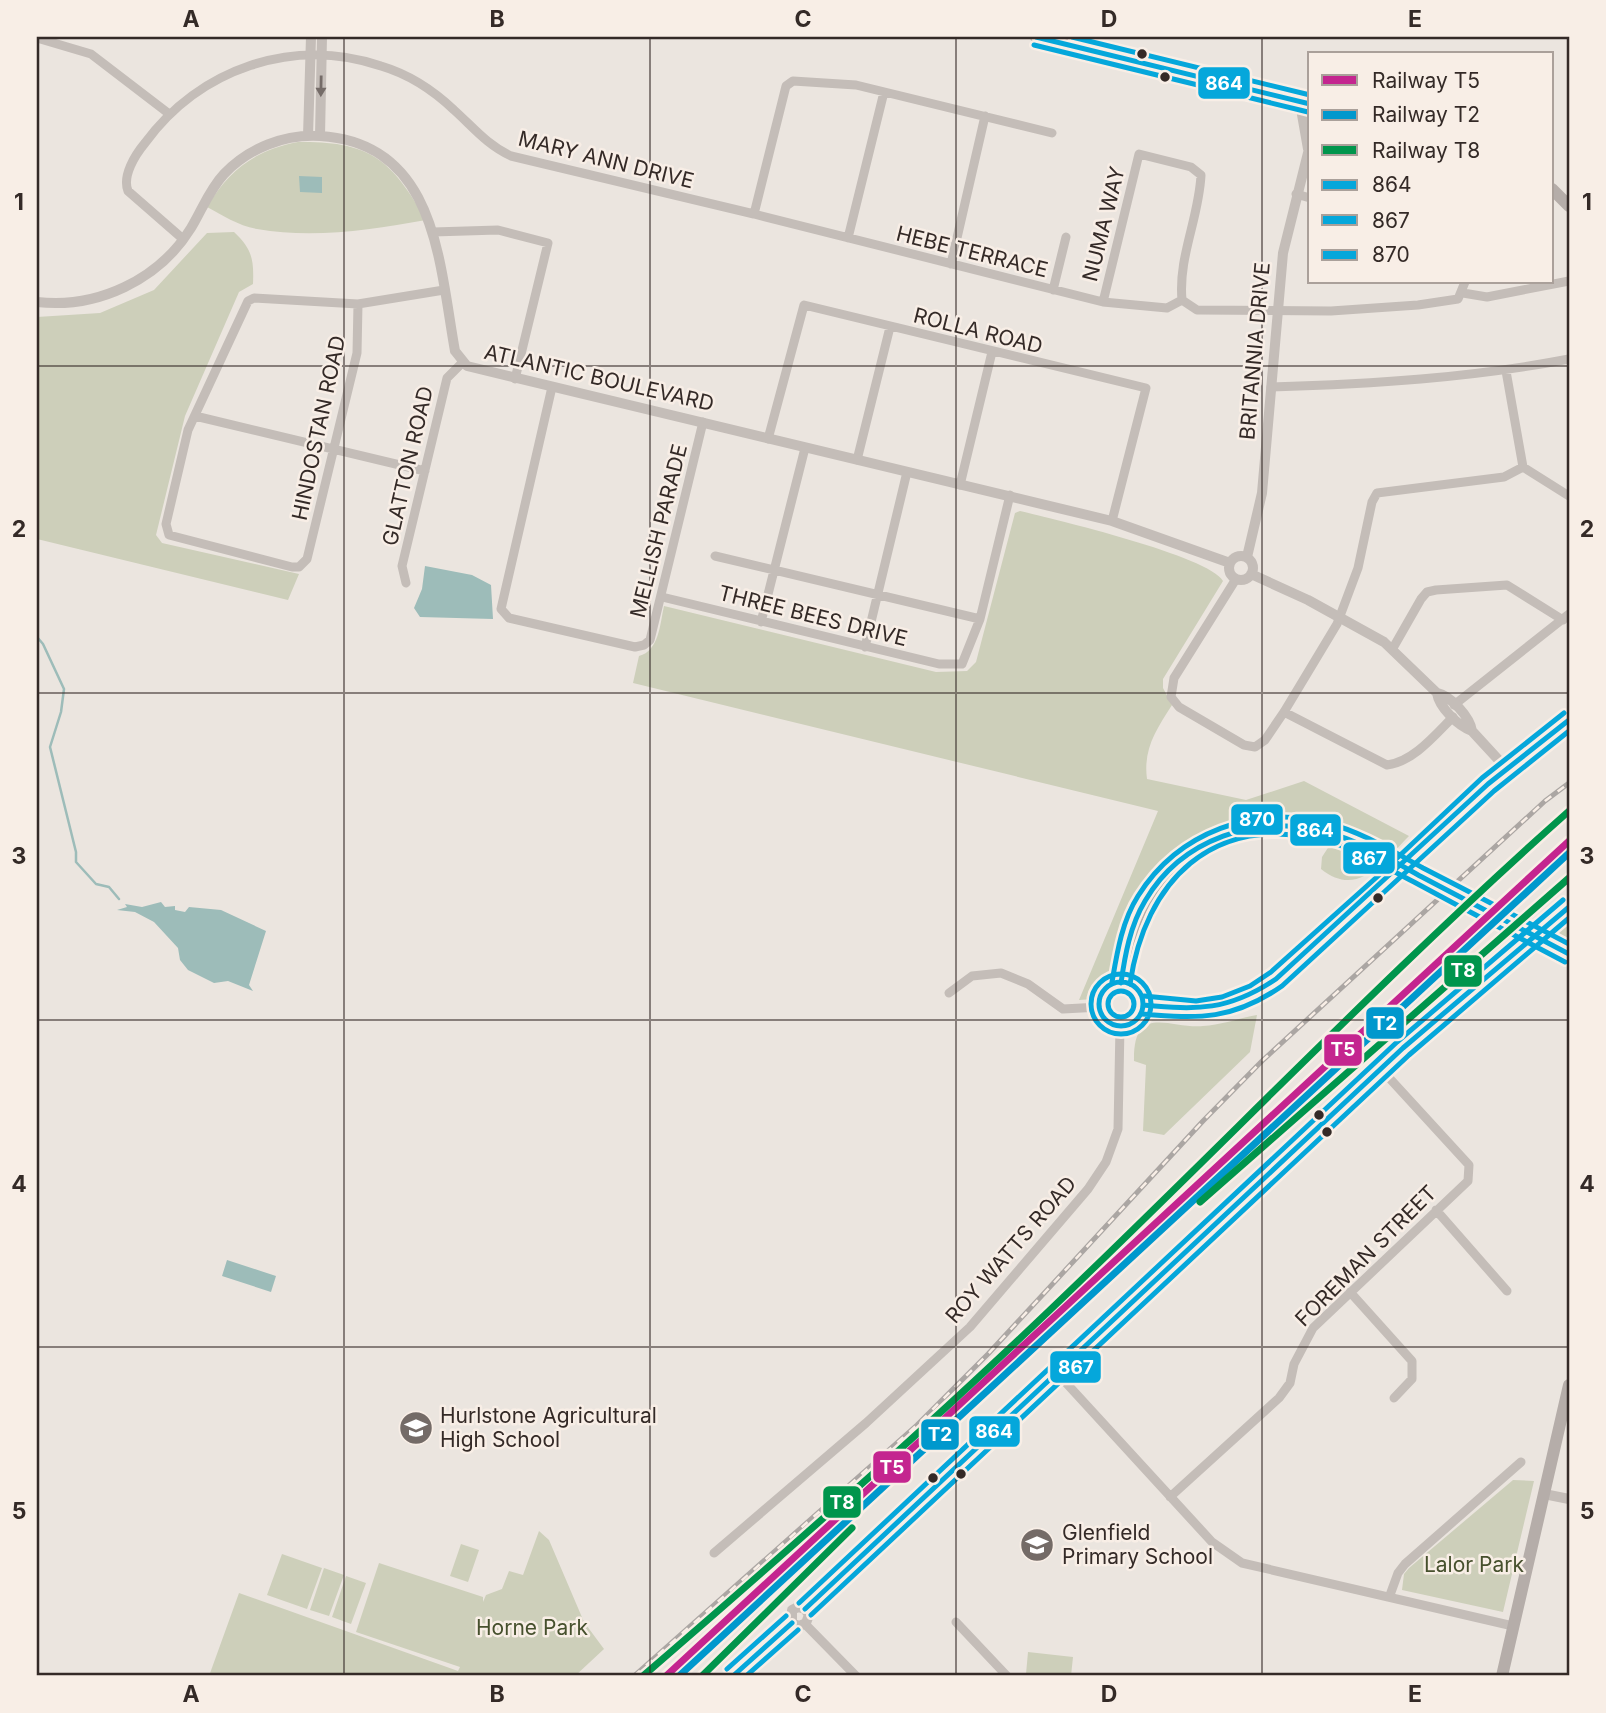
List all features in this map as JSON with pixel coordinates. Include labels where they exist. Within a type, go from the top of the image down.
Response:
[{"type":"main road","points":[[1036,37],[1308,103]]},
{"type":"main road","points":[[1554,191],[1569,206]]},
{"type":"main road","points":[[1143,1005],[1196,1010],[1224,1006],[1254,994],[1276,979],[1506,768],[1569,720]]},
{"type":"main road","points":[[1121,983],[1131,932],[1147,899],[1167,873],[1195,849],[1233,831],[1276,824],[1317,827],[1352,840],[1568,952]]},
{"type":"main road","points":[[1121,983],[1137,990],[1143,1005],[1136,1020],[1120,1026],[1105,1019],[1100,1007],[1104,991],[1121,983]]},
{"type":"main road","points":[[1502,1676],[1569,1385]]},
{"type":"street","points":[[311,37],[316,54],[320,136]]},
{"type":"street","points":[[308,135],[316,54],[322,37]]},
{"type":"street","points":[[37,38],[91,54],[169,113]]},
{"type":"street","name":"MARY ANN DRIVE","points":[[183,239],[131,196],[126,187],[136,156],[169,113],[194,93],[232,72],[274,58],[316,54],[380,65],[414,80],[444,102],[496,149],[511,156],[754,214]]},
{"type":"street","points":[[754,214],[786,86],[801,79],[884,92],[1052,133]]},
{"type":"street","points":[[848,238],[884,92]]},
{"type":"street","name":"BRITANNIA DRIVE","points":[[1288,98],[1301,109],[1308,142]]},
{"type":"street","points":[[951,264],[985,116]]},
{"type":"street","name":"ATLANTIC BOULEVARD","points":[[37,302],[67,303],[96,299],[119,290],[162,262],[183,239],[211,190],[235,164],[270,144],[308,135],[361,144],[395,167],[414,188],[433,232],[455,351],[461,363],[515,379],[1112,521],[1230,563]]},
{"type":"street","name":"BRITANNIA DRIVE","points":[[1247,557],[1262,493],[1283,253],[1308,151]]},
{"type":"street","name":"NUMA WAY","points":[[1103,302],[1139,154],[1191,167],[1200,175],[1183,260],[1182,300]]},
{"type":"street","points":[[1296,194],[1308,197]]},
{"type":"street","name":"HEBE TERRACE","points":[[754,214],[1103,302],[1167,308],[1182,300]]},
{"type":"street","points":[[433,232],[498,230],[548,243],[515,379]]},
{"type":"street","points":[[1054,290],[1066,237]]},
{"type":"street","points":[[1182,300],[1197,310],[1418,305],[1452,302],[1463,293],[1465,284]]},
{"type":"street","points":[[1463,293],[1487,297],[1554,284]]},
{"type":"street","points":[[425,471],[195,415],[247,301],[254,298],[358,304],[444,290]]},
{"type":"street","name":"HINDOSTAN ROAD","points":[[195,415],[166,524],[169,535],[299,567],[307,559],[357,353],[358,304]]},
{"type":"street","name":"ROLLA ROAD","points":[[768,439],[804,305],[1146,388],[1112,521]]},
{"type":"street","points":[[857,460],[890,327]]},
{"type":"street","points":[[960,485],[992,352]]},
{"type":"street","points":[[1271,387],[1409,382],[1506,371],[1569,359]]},
{"type":"street","name":"GLATTON ROAD","points":[[406,583],[402,566],[447,378],[461,363]]},
{"type":"street","points":[[1506,371],[1523,467],[1569,496]]},
{"type":"street","name":"MELLISH PARADE","points":[[552,387],[501,609],[509,618],[635,647],[644,646],[650,639],[662,597],[703,422]]},
{"type":"street","points":[[761,622],[805,448]]},
{"type":"street","points":[[1236,579],[1174,678],[1171,696],[1179,707],[1249,747],[1255,747],[1265,740],[1284,712],[1340,617],[1359,568],[1372,502],[1377,493],[1504,477],[1523,467]]},
{"type":"street","points":[[865,647],[907,472]]},
{"type":"street","points":[[715,555],[980,619],[1010,495]]},
{"type":"street","points":[[1237,556],[1247,557],[1253,565],[1251,574],[1245,579],[1236,579],[1230,572],[1230,563],[1237,556]]},
{"type":"street","points":[[1251,574],[1340,617],[1393,648],[1437,693],[1444,695],[1471,722],[1472,731]]},
{"type":"street","points":[[1393,648],[1421,599],[1427,592],[1436,590],[1507,585],[1566,617],[1454,705]]},
{"type":"street","name":"THREE BEES DRIVE","points":[[662,597],[939,664],[956,665],[965,662],[980,619]]},
{"type":"street","points":[[1437,693],[1438,701],[1464,728],[1472,731],[1506,768]]},
{"type":"street","points":[[1284,712],[1387,765],[1408,758],[1454,717]]},
{"type":"street","points":[[805,1624],[797,1626],[792,1623],[789,1615],[793,1609],[806,1609],[1381,1069],[1569,907]]},
{"type":"street","points":[[949,993],[972,976],[1001,973],[1028,984],[1063,1009],[1100,1007]]},
{"type":"street","name":"ROY WATTS ROAD","points":[[714,1553],[971,1327],[1098,1175],[1114,1146],[1119,1121],[1120,1026]]},
{"type":"street","name":"FOREMAN STREET","points":[[1170,1497],[1279,1398],[1290,1383],[1294,1364],[1313,1328],[1468,1181],[1469,1165],[1381,1069]]},
{"type":"street","points":[[1436,1210],[1507,1291]]},
{"type":"street","points":[[1350,1292],[1412,1361],[1412,1379],[1394,1398]]},
{"type":"street","points":[[1057,1373],[1212,1542],[1242,1563],[1390,1595],[1513,1626]]},
{"type":"street","points":[[1390,1595],[1398,1573],[1405,1564],[1521,1462]]},
{"type":"street","points":[[1544,1494],[1569,1499]]},
{"type":"street","points":[[805,1624],[808,1617],[806,1609]]},
{"type":"street","points":[[956,1622],[1007,1676]]},
{"type":"street","points":[[733,1676],[792,1623]]},
{"type":"street","points":[[805,1624],[856,1676]]},
{"type":"green space","points":[[298,142],[343,145],[376,158],[401,182],[426,220],[363,230],[278,232],[250,228],[207,207],[224,182],[256,156]]},
{"type":"green space","points":[[234,232],[251,255],[253,284],[239,292],[185,416],[156,535],[162,543],[299,574],[288,600],[37,539],[37,317],[100,313],[154,290],[207,233]]},
{"type":"green space","points":[[1020,511],[1162,550],[1212,571],[1223,581],[1163,679],[1163,688],[1172,705],[1156,731],[1149,749],[1147,779],[1246,800],[1304,781],[1409,836],[1370,873],[1347,880],[1334,877],[1321,869],[1322,857],[1333,840],[1351,850],[1366,836],[1325,822],[1304,816],[1262,815],[1242,819],[1201,835],[1182,847],[1150,876],[1131,908],[1114,971],[1093,999],[1079,1000],[1158,811],[633,683],[639,656],[651,649],[658,636],[664,606],[936,672],[967,671],[976,662],[1015,513]]},
{"type":"green space","points":[[1569,916],[1569,944],[1563,936],[1548,933]]},
{"type":"green space","points":[[1257,1015],[1250,1052],[1164,1135],[1143,1131],[1146,1065],[1134,1061],[1135,1043],[1140,1031],[1147,1025],[1156,1023],[1203,1026]]},
{"type":"green space","name":"Lalor Park","points":[[1513,1480],[1534,1481],[1503,1612],[1402,1590],[1404,1574],[1409,1568]]},
{"type":"green space","name":"Horne Park","points":[[539,1531],[549,1540],[584,1622],[604,1649],[575,1676],[209,1676],[239,1593],[458,1671],[460,1667],[356,1632],[379,1563],[483,1597],[483,1602],[486,1595],[502,1589],[509,1571],[523,1575]]},
{"type":"green space","points":[[461,1544],[479,1550],[468,1582],[450,1576]]},
{"type":"green space","points":[[282,1554],[322,1568],[307,1609],[267,1595]]},
{"type":"green space","points":[[324,1568],[344,1575],[329,1616],[310,1610]]},
{"type":"green space","points":[[346,1576],[366,1583],[351,1624],[332,1617]]},
{"type":"green space","points":[[1028,1652],[1073,1657],[1071,1676],[1026,1674]]},
{"type":"water","points":[[299,176],[322,177],[322,193],[300,192]]},
{"type":"water","points":[[425,566],[472,575],[491,585],[493,619],[420,617],[414,608],[422,589]]},
{"type":"water","points":[[161,902],[165,907],[175,906],[175,910],[185,912],[189,907],[221,910],[266,931],[249,985],[253,991],[228,981],[214,983],[188,970],[180,960],[178,948],[154,922],[135,912],[117,910],[127,907],[125,904],[142,907]]},
{"type":"water","points":[[227,1260],[276,1276],[271,1292],[222,1276]]},
{"type":"waterway","points":[[37,543],[37,560]]},
{"type":"waterway","points":[[37,637],[64,689],[61,712],[50,747],[76,852],[76,862],[96,884],[109,887],[119,899]]},
{"type":"railway","points":[[634,1676],[917,1425],[988,1354],[1203,1121],[1262,1061],[1545,801],[1569,783]]},
{"type":"rail line","name":"T8","points":[[643,1676],[950,1404],[1437,933],[1569,811]]},
{"type":"rail line","name":"T5","points":[[666,1676],[1569,841]]},
{"type":"rail line","name":"T2","points":[[679,1676],[1569,853]]},
{"type":"rail line","name":"T8","points":[[1200,1202],[1569,878]]},
{"type":"rail line","name":"T8","points":[[702,1676],[852,1528]]},
{"type":"transit line","name":"864","points":[[1036,37],[1308,104]]},
{"type":"transit line","name":"870","points":[[1072,37],[1308,95]]},
{"type":"transit line","name":"867","points":[[1034,45],[1308,112]]},
{"type":"transit line","name":"870","points":[[1144,996],[1196,1001],[1222,997],[1250,986],[1271,972],[1482,778],[1564,713]]},
{"type":"transit line","name":"864","points":[[1143,1005],[1180,1008],[1212,1006],[1243,997],[1276,979],[1488,784],[1569,720]]},
{"type":"transit line","name":"867","points":[[1142,1014],[1181,1017],[1215,1015],[1248,1005],[1282,986],[1494,791],[1569,731]]},
{"type":"transit line","name":"870","points":[[1112,982],[1128,916],[1138,896],[1155,874],[1174,855],[1220,828],[1273,817],[1300,818],[1352,831],[1569,944]]},
{"type":"transit line","name":"864","points":[[1121,983],[1135,920],[1160,879],[1179,861],[1223,836],[1274,826],[1300,827],[1351,840],[1569,954]]},
{"type":"transit line","name":"867","points":[[1130,984],[1138,947],[1151,914],[1168,886],[1190,863],[1217,847],[1248,837],[1283,834],[1322,840],[1358,852],[1565,962]]},
{"type":"transit line","name":"870","points":[[799,1603],[1397,1042],[1563,900]]},
{"type":"transit line","name":"864","points":[[805,1609],[1403,1048],[1569,907]]},
{"type":"transit line","name":"867","points":[[811,1615],[1409,1055],[1569,918]]},
{"type":"transit line","name":"867","points":[[1115,974],[1127,974],[1146,987],[1151,1004],[1149,1016],[1138,1029],[1127,1034],[1115,1034],[1096,1021],[1091,1010],[1091,998],[1104,979],[1115,974]]},
{"type":"transit line","name":"864","points":[[1121,982],[1136,989],[1143,1004],[1136,1019],[1121,1026],[1106,1019],[1099,1004],[1106,989],[1121,982]]},
{"type":"transit line","name":"870","points":[[1121,991],[1130,995],[1134,1004],[1130,1013],[1121,1017],[1112,1013],[1108,1004],[1112,995],[1121,991]]},
{"type":"transit line","name":"870","points":[[727,1669],[786,1616]]},
{"type":"transit line","name":"864","points":[[733,1676],[792,1623]]},
{"type":"transit line","name":"867","points":[[746,1676],[798,1630]]},
{"type":"place","name":"Hurlstone Agricultural High School","points":[[416,1428]]},
{"type":"place","name":"Glenfield Primary School","points":[[1037,1545]]}]
